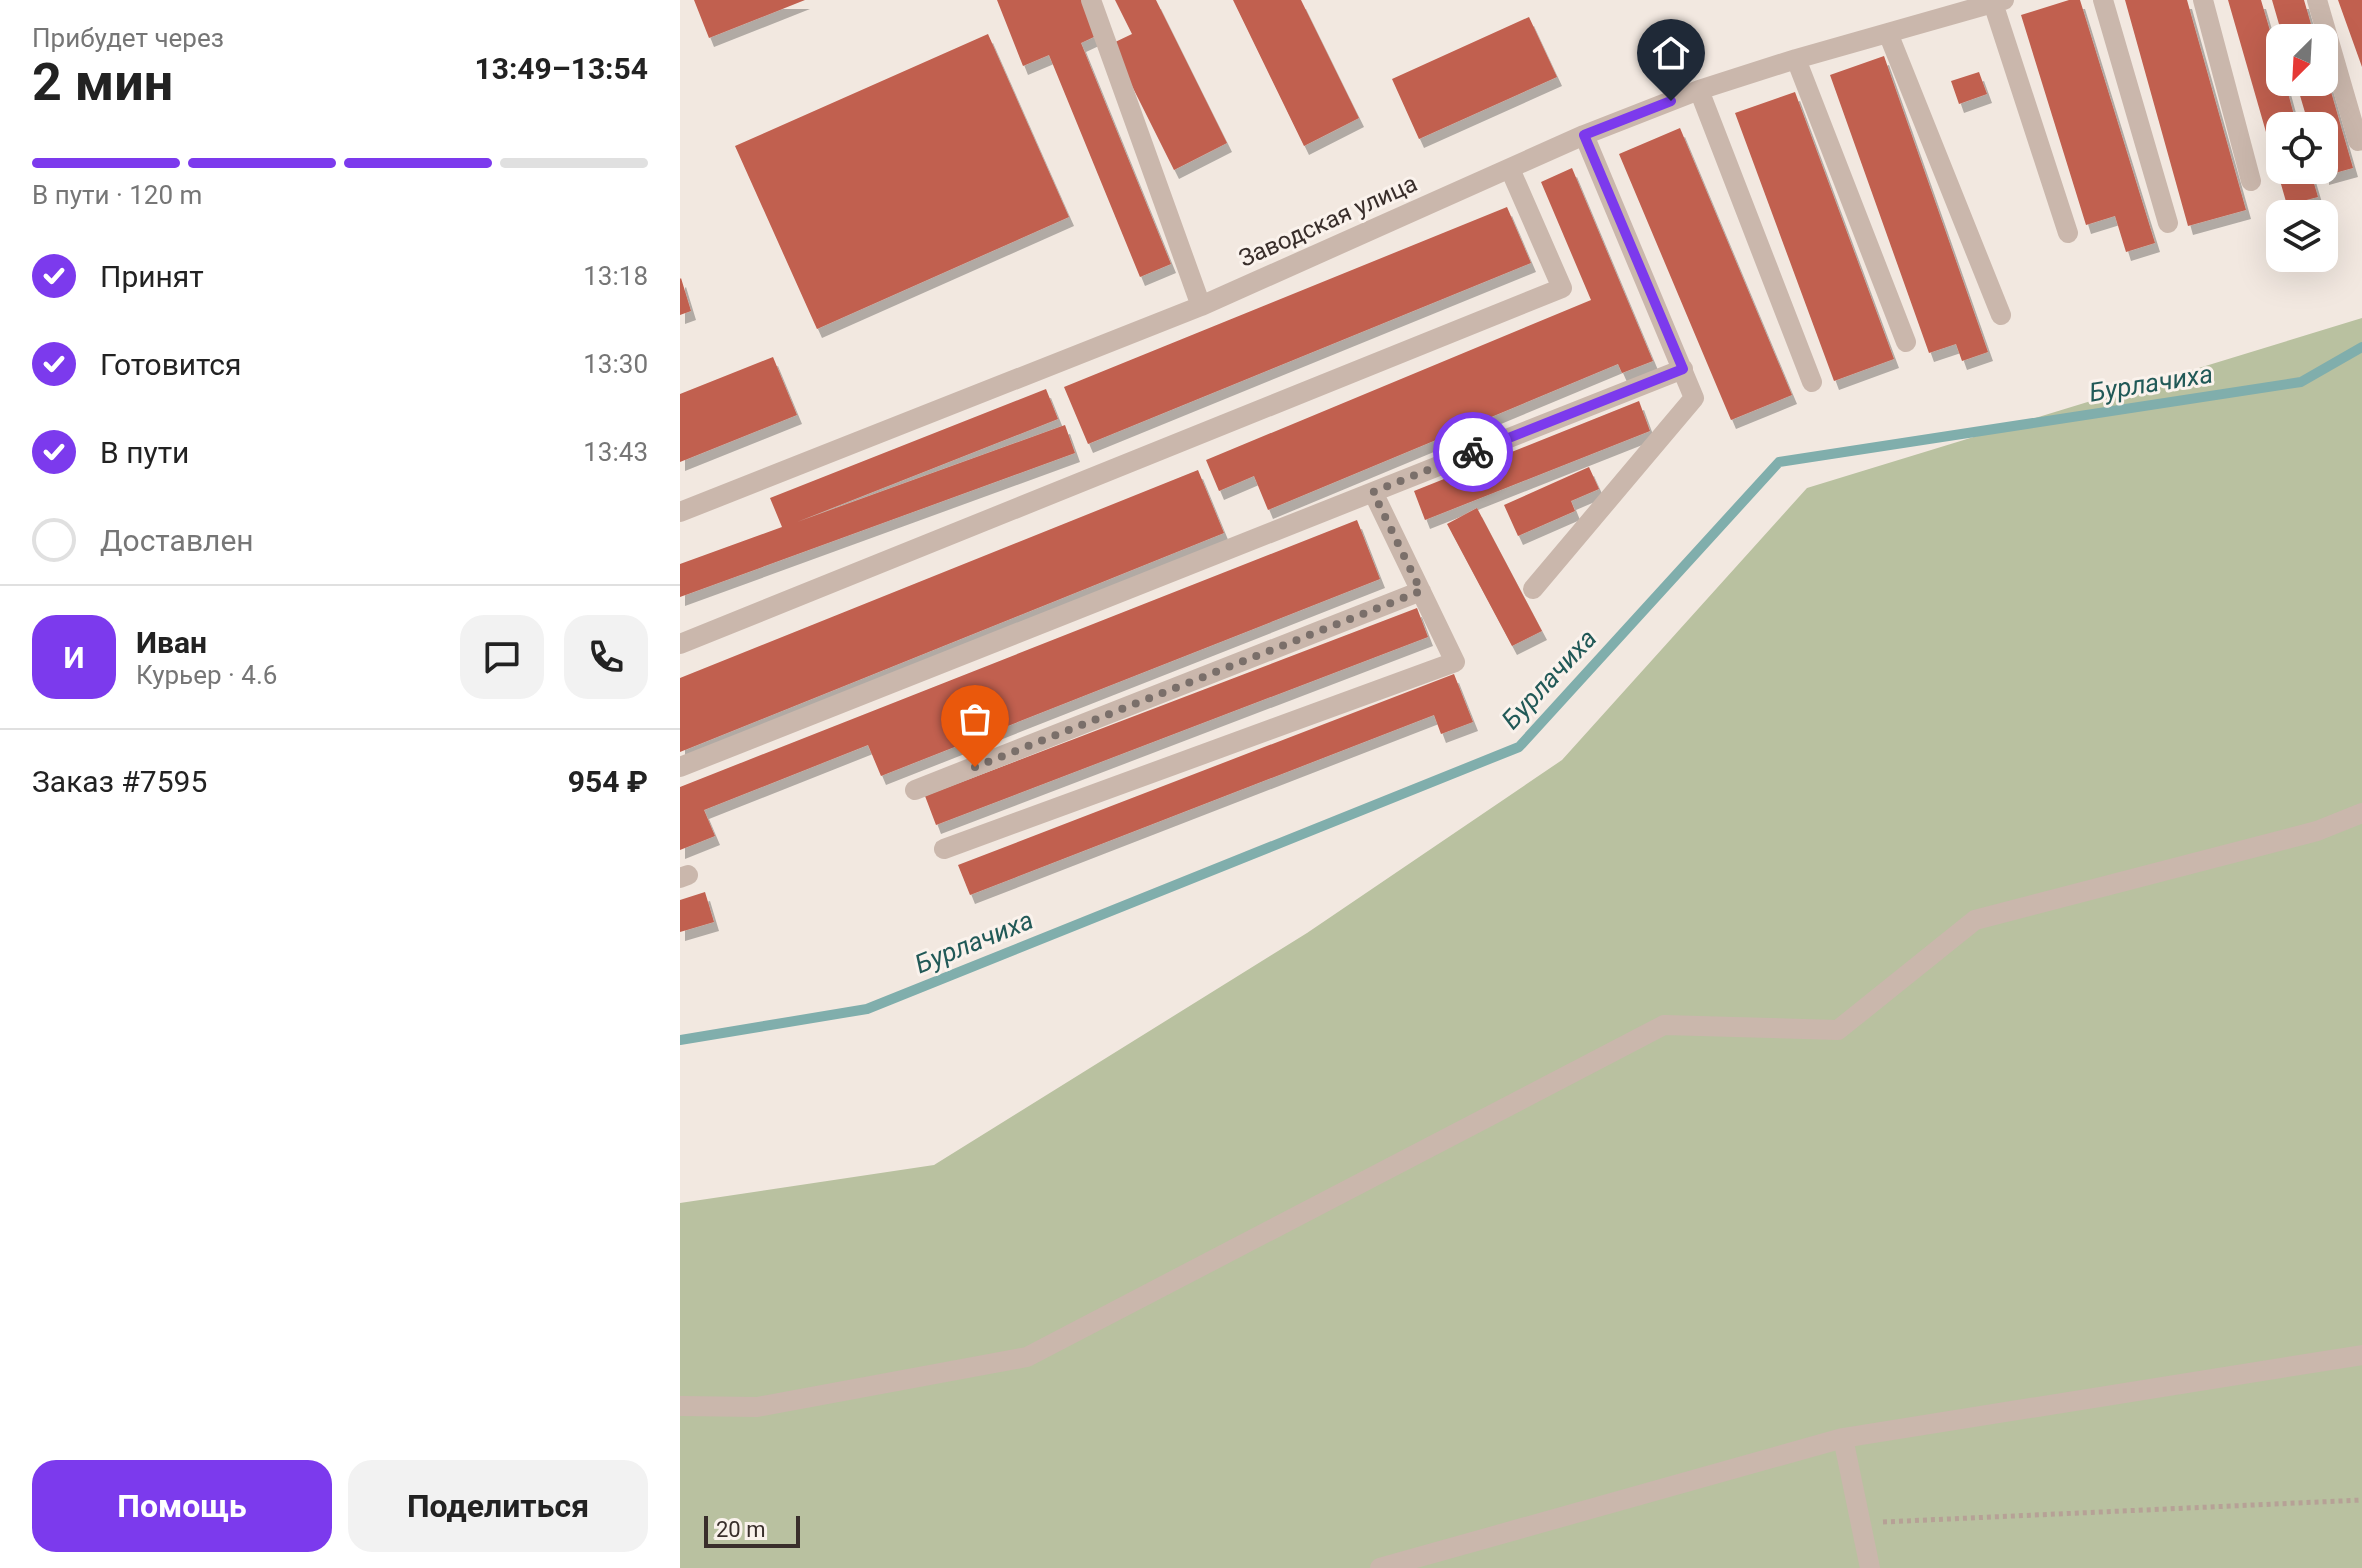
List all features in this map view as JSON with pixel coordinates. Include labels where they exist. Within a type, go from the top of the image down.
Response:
[{"type":"street","points":[[1091,0],[1201,306]]},
{"type":"street","points":[[2103,0],[2168,223]]},
{"type":"street","points":[[2203,0],[2251,181]]},
{"type":"street","points":[[2317,0],[2358,141]]},
{"type":"street","points":[[1998,2],[2068,233]]},
{"type":"street","name":"Заводская улица","points":[[680,512],[1201,306],[1584,135],[1699,90],[1998,2]]},
{"type":"street","points":[[1888,33],[2001,315]]},
{"type":"street","points":[[1796,59],[1906,342]]},
{"type":"street","points":[[1699,90],[1812,382]]},
{"type":"street","points":[[1533,589],[1694,398],[1584,135]]},
{"type":"street","points":[[680,644],[1562,288],[1510,169]]},
{"type":"street","points":[[680,767],[1683,369]]},
{"type":"street","points":[[944,849],[1455,662],[1373,492]]},
{"type":"street","points":[[915,790],[1421,591]]},
{"type":"street","points":[[680,1406],[757,1407],[1027,1357],[1664,1025],[1838,1030],[1975,920],[2317,831],[2362,813]]},
{"type":"street","points":[[1380,1568],[1843,1438],[2362,1355]]},
{"type":"street","points":[[1843,1438],[1870,1568]]},
{"type":"path","points":[[1861,1523],[2362,1500]]},
{"type":"green space","points":[[2362,318],[2362,1568],[680,1568],[680,1203],[934,1165],[1307,933],[1562,760],[1807,488]]},
{"type":"building","points":[[694,0],[805,0],[709,38]]},
{"type":"building","points":[[997,0],[1082,0],[1096,36],[1081,43],[1171,264],[1140,277],[1049,55],[1023,66]]},
{"type":"building","points":[[1115,0],[1156,0],[1227,143],[1174,170],[1111,44],[1132,34]]},
{"type":"building","points":[[1233,0],[1301,0],[1359,118],[1304,146]]},
{"type":"building","points":[[2069,0],[2080,0],[2155,243],[2126,252],[2115,216],[2086,225],[2021,15]]},
{"type":"building","points":[[2125,0],[2187,0],[2246,210],[2188,226]]},
{"type":"building","points":[[2228,0],[2261,0],[2268,24],[2266,96],[2289,96],[2293,112],[2266,112],[2266,132]]},
{"type":"building","points":[[2272,0],[2304,0],[2311,24],[2279,24]]},
{"type":"building","points":[[2338,0],[2362,0],[2362,67]]},
{"type":"building","points":[[1529,17],[1557,77],[1419,139],[1392,79]]},
{"type":"building","points":[[988,34],[1069,217],[817,329],[735,146]]},
{"type":"building","points":[[1884,56],[1988,352],[1962,361],[1956,344],[1929,353],[1830,75]]},
{"type":"building","points":[[1979,72],[1987,94],[1959,104],[1951,81]]},
{"type":"building","points":[[1795,92],[1894,359],[1834,381],[1735,113]]},
{"type":"building","points":[[2300,96],[2332,96],[2337,112],[2305,112]]},
{"type":"building","points":[[2338,116],[2353,168],[2338,172]]},
{"type":"building","points":[[1680,128],[1792,395],[1731,420],[1619,154]]},
{"type":"building","points":[[1572,168],[1653,361],[1622,373],[1618,364],[1268,510],[1254,476],[1219,491],[1206,460],[1591,300],[1541,182]]},
{"type":"building","points":[[2281,184],[2314,184],[2318,197],[2286,200]]},
{"type":"building","points":[[1507,207],[1531,263],[1088,444],[1064,387]]},
{"type":"building","points":[[680,279],[691,311],[680,315]]},
{"type":"building","points":[[773,357],[797,415],[680,462],[680,394]]},
{"type":"building","points":[[1046,389],[1058,419],[797,522],[1065,425],[1075,453],[680,597],[680,564],[782,527],[770,498]]},
{"type":"building","points":[[1639,401],[1650,431],[1425,520],[1414,491]]},
{"type":"building","points":[[1589,467],[1599,489],[1571,501],[1575,511],[1518,536],[1504,505]]},
{"type":"building","points":[[1198,470],[1224,533],[680,752],[680,678]]},
{"type":"building","points":[[1477,508],[1542,631],[1512,646],[1447,524]]},
{"type":"building","points":[[1357,520],[1380,579],[881,776],[868,745],[704,810],[715,836],[680,850],[680,787]]},
{"type":"building","points":[[1417,608],[1428,637],[936,825],[925,796]]},
{"type":"building","points":[[1454,674],[1473,722],[1441,734],[1434,715],[970,895],[958,865]]},
{"type":"building","points":[[705,892],[714,922],[680,932],[680,900]]},
{"type":"waterway","name":"Бурлачиха","points":[[680,1040],[867,1009],[1519,747],[1779,462],[2301,382],[2362,347]]},
{"type":"way so far","points":[[975,767],[1421,591],[1373,492],[1473,452]]},
{"type":"route","points":[[1473,452],[1683,369],[1584,135],[1671,101]]}]
